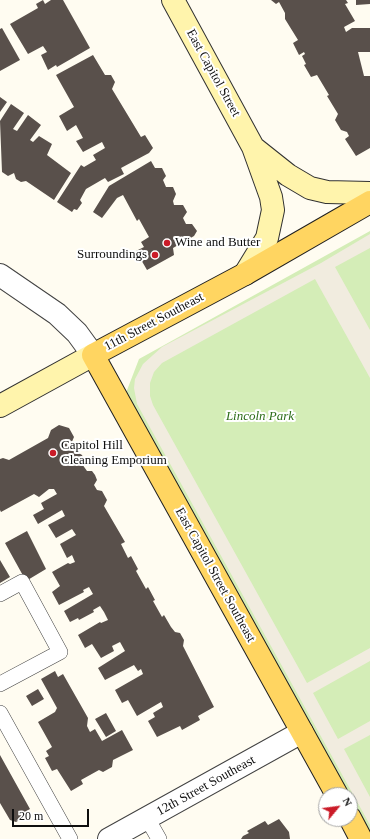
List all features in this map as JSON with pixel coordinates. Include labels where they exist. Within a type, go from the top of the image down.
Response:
[{"type":"main road","name":"East Capitol Street","points":[[173,0],[253,147]]},
{"type":"main road","points":[[253,147],[288,175],[310,188],[327,192],[370,193]]},
{"type":"main road","points":[[244,274],[267,238],[273,210],[271,197],[253,147]]},
{"type":"main road","name":"11th Street Southeast","points":[[0,406],[244,274],[370,202]]},
{"type":"main road","name":"East Capitol Street Southeast","points":[[93,355],[333,787]]},
{"type":"main road","points":[[355,827],[361,839]]},
{"type":"street","points":[[0,275],[57,314],[77,333],[93,355]]},
{"type":"street","name":"12th Street Southeast","points":[[109,839],[302,732]]},
{"type":"lane","points":[[0,594],[22,582],[60,652],[0,684]]},
{"type":"lane","points":[[0,712],[70,839]]},
{"type":"lane","points":[[147,818],[159,839]]},
{"type":"green space","name":"Lincoln Park","points":[[370,231],[370,839],[368,839],[358,821],[358,787],[340,787],[124,398],[139,359]]},
{"type":"shaded area","points":[[370,234],[370,248],[335,267],[370,330],[370,378],[315,279],[162,363],[154,372],[150,383],[150,396],[153,405],[307,683],[370,648],[370,661],[313,693],[338,739],[370,721],[370,735],[344,749],[370,797],[370,825],[358,803],[358,787],[349,787],[137,404],[134,388],[135,379],[143,364],[162,347],[321,263]]},
{"type":"building","points":[[43,0],[45,4],[51,0],[63,0],[90,48],[57,67],[56,65],[48,70],[41,55],[47,52],[43,46],[28,54],[10,24],[38,8],[36,4]]},
{"type":"building","points":[[271,0],[346,0],[348,3],[345,4],[355,21],[344,27],[346,32],[352,28],[370,28],[370,52],[358,52],[364,76],[370,76],[370,148],[356,156],[345,139],[349,136],[347,132],[341,130],[335,120],[338,114],[327,96],[329,95],[317,75],[311,77],[304,65],[306,64],[302,56],[305,54],[304,52],[299,55],[293,43],[298,40],[285,19],[285,13],[279,2],[276,4]]},
{"type":"building","points":[[356,0],[370,0],[370,4],[356,5]]},
{"type":"building","points":[[2,28],[20,60],[0,71],[0,29]]},
{"type":"building","points":[[93,55],[105,75],[111,75],[115,82],[112,89],[141,137],[145,135],[153,148],[149,153],[121,168],[124,174],[108,182],[105,178],[86,189],[80,200],[82,203],[77,210],[74,209],[72,212],[57,202],[81,165],[84,167],[96,160],[93,155],[105,148],[102,142],[83,152],[76,141],[83,138],[76,125],[67,131],[59,116],[74,107],[56,75]]},
{"type":"building","points":[[0,97],[7,102],[0,112]]},
{"type":"building","points":[[11,104],[24,113],[13,129],[17,131],[28,115],[41,125],[30,140],[33,142],[39,136],[52,144],[47,155],[71,173],[54,200],[26,181],[21,182],[16,179],[14,173],[8,176],[2,172],[0,121]]},
{"type":"building","points":[[151,161],[155,168],[162,168],[166,176],[163,180],[166,187],[173,187],[176,194],[173,201],[174,205],[183,205],[187,212],[183,218],[186,224],[192,224],[197,231],[194,236],[173,248],[174,255],[147,270],[136,251],[144,247],[141,242],[149,237],[139,219],[137,221],[123,195],[117,198],[102,218],[93,212],[109,186]]},
{"type":"building","points":[[59,425],[69,428],[74,437],[71,444],[75,451],[82,455],[84,460],[82,464],[87,471],[92,471],[95,475],[97,480],[94,485],[97,490],[102,491],[107,500],[104,506],[125,542],[121,544],[128,558],[131,556],[138,569],[136,571],[146,589],[148,587],[155,600],[153,601],[162,617],[164,615],[175,632],[180,633],[184,640],[183,646],[214,707],[198,716],[200,720],[182,730],[180,726],[157,737],[148,721],[155,717],[153,713],[163,707],[161,702],[137,716],[128,700],[122,703],[115,690],[143,674],[141,669],[138,671],[134,665],[105,680],[98,668],[125,651],[120,642],[112,646],[114,651],[101,658],[92,644],[85,648],[78,635],[100,622],[101,623],[108,620],[104,612],[100,606],[93,610],[94,612],[79,620],[78,618],[70,622],[64,611],[93,594],[89,587],[83,590],[84,592],[59,605],[52,592],[60,586],[52,572],[68,563],[70,564],[75,562],[72,555],[67,558],[60,544],[76,535],[72,529],[56,538],[48,525],[65,516],[62,510],[38,524],[33,515],[44,509],[41,503],[57,494],[54,489],[49,489],[39,497],[34,494],[1,512],[0,510],[0,459],[3,458],[9,460],[48,438],[51,430]]},
{"type":"building","points":[[27,531],[46,569],[26,581],[5,543]]},
{"type":"building","points":[[0,560],[10,577],[0,583]]},
{"type":"building","points":[[55,671],[58,677],[63,674],[88,718],[87,726],[90,732],[95,729],[102,741],[122,730],[133,750],[113,760],[112,767],[103,772],[99,770],[81,780],[83,784],[71,791],[57,769],[52,771],[45,758],[49,756],[46,751],[52,747],[38,722],[55,712],[57,708],[41,679]]},
{"type":"building","points":[[38,689],[44,699],[32,706],[26,696]]},
{"type":"building","points":[[106,713],[116,731],[106,737],[95,719]]},
{"type":"building","points":[[0,755],[30,809],[23,813],[23,818],[16,822],[10,820],[0,803]]},
{"type":"building","points":[[279,819],[289,832],[290,839],[241,839],[249,833],[247,831],[265,821],[268,825]]},
{"type":"place","name":"Wine and Butter","points":[[167,243]]},
{"type":"place","name":"Surroundings","points":[[155,255]]},
{"type":"place","name":"Capitol Hill Cleaning Emporium","points":[[53,453]]}]
